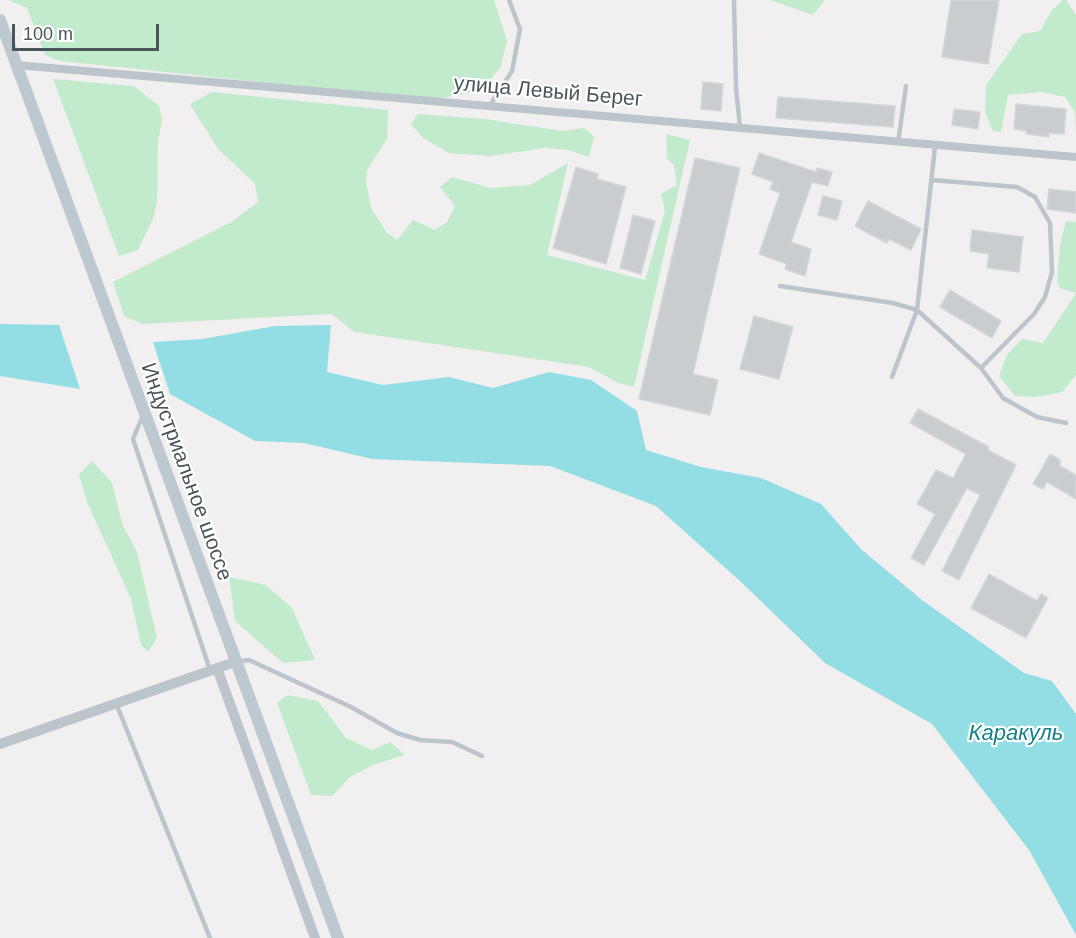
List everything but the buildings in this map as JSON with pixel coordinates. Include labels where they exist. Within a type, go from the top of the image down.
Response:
[{"type":"main road","name":"Индустриальное шоссе","points":[[0,20],[338,938]]},
{"type":"street","name":"улица Левый Берег","points":[[16,65],[1076,158]]},
{"type":"street","points":[[0,744],[235,662]]},
{"type":"street","points":[[214,669],[315,938]]},
{"type":"lane","points":[[490,105],[512,70],[520,29],[508,0]]},
{"type":"lane","points":[[734,0],[736,88],[740,127]]},
{"type":"lane","points":[[898,143],[906,86]]},
{"type":"lane","points":[[892,377],[917,310],[935,147]]},
{"type":"lane","points":[[932,180],[1017,187],[1035,197],[1050,223],[1053,272],[1045,297],[1034,314],[981,368]]},
{"type":"lane","points":[[780,286],[893,303],[917,310],[981,368],[1003,398],[1037,417],[1066,423]]},
{"type":"lane","points":[[144,412],[133,439],[214,669]]},
{"type":"lane","points":[[235,662],[249,660],[351,707],[397,733],[420,740],[452,742],[482,756]]},
{"type":"lane","points":[[116,703],[210,938]]},
{"type":"green space","points":[[8,0],[494,0],[507,41],[501,66],[483,90],[431,100],[60,61],[45,55],[27,8]]},
{"type":"green space","points":[[770,0],[825,0],[813,15]]},
{"type":"green space","points":[[1066,0],[1076,15],[1076,135],[1075,112],[1065,97],[1041,92],[1008,95],[1001,132],[993,131],[985,112],[986,85],[1022,34],[1040,31],[1052,10]]},
{"type":"green space","points":[[53,79],[134,86],[159,106],[162,120],[158,142],[157,203],[153,219],[138,250],[119,256]]},
{"type":"green space","points":[[212,92],[388,110],[387,139],[367,170],[366,182],[371,208],[387,233],[397,240],[413,220],[435,230],[447,222],[455,206],[440,187],[452,177],[490,188],[530,185],[568,163],[547,255],[645,280],[665,211],[661,194],[677,185],[674,165],[667,159],[666,134],[690,140],[634,387],[618,383],[589,367],[354,332],[332,314],[142,324],[124,316],[113,282],[233,221],[258,202],[255,184],[218,149],[190,104]]},
{"type":"green space","points":[[418,114],[485,119],[562,131],[584,128],[594,136],[589,157],[568,150],[545,148],[490,156],[449,153],[423,138],[411,124]]},
{"type":"green space","points":[[1066,221],[1076,222],[1076,293],[1060,288],[1057,281],[1060,245]]},
{"type":"green space","points":[[1076,293],[1076,375],[1062,392],[1036,397],[1015,396],[999,376],[1007,355],[1022,339],[1043,343]]},
{"type":"green space","points":[[92,461],[112,483],[123,526],[137,552],[157,638],[148,652],[141,645],[131,599],[87,502],[79,475]]},
{"type":"green space","points":[[229,577],[266,585],[292,608],[315,660],[283,663],[235,621]]},
{"type":"green space","points":[[287,695],[318,701],[346,738],[372,750],[390,742],[405,755],[375,764],[350,777],[332,796],[311,795],[277,703]]},
{"type":"water","points":[[0,324],[59,325],[80,389],[0,376]]},
{"type":"water","name":"Каракуль","points":[[331,325],[327,372],[383,385],[449,377],[493,388],[549,372],[591,380],[637,411],[646,450],[701,467],[761,478],[821,504],[862,550],[922,600],[1024,673],[1052,681],[1076,714],[1076,935],[1029,850],[932,724],[825,663],[741,582],[656,506],[550,466],[372,459],[304,443],[255,441],[170,394],[153,342],[202,339],[275,326]]}]
